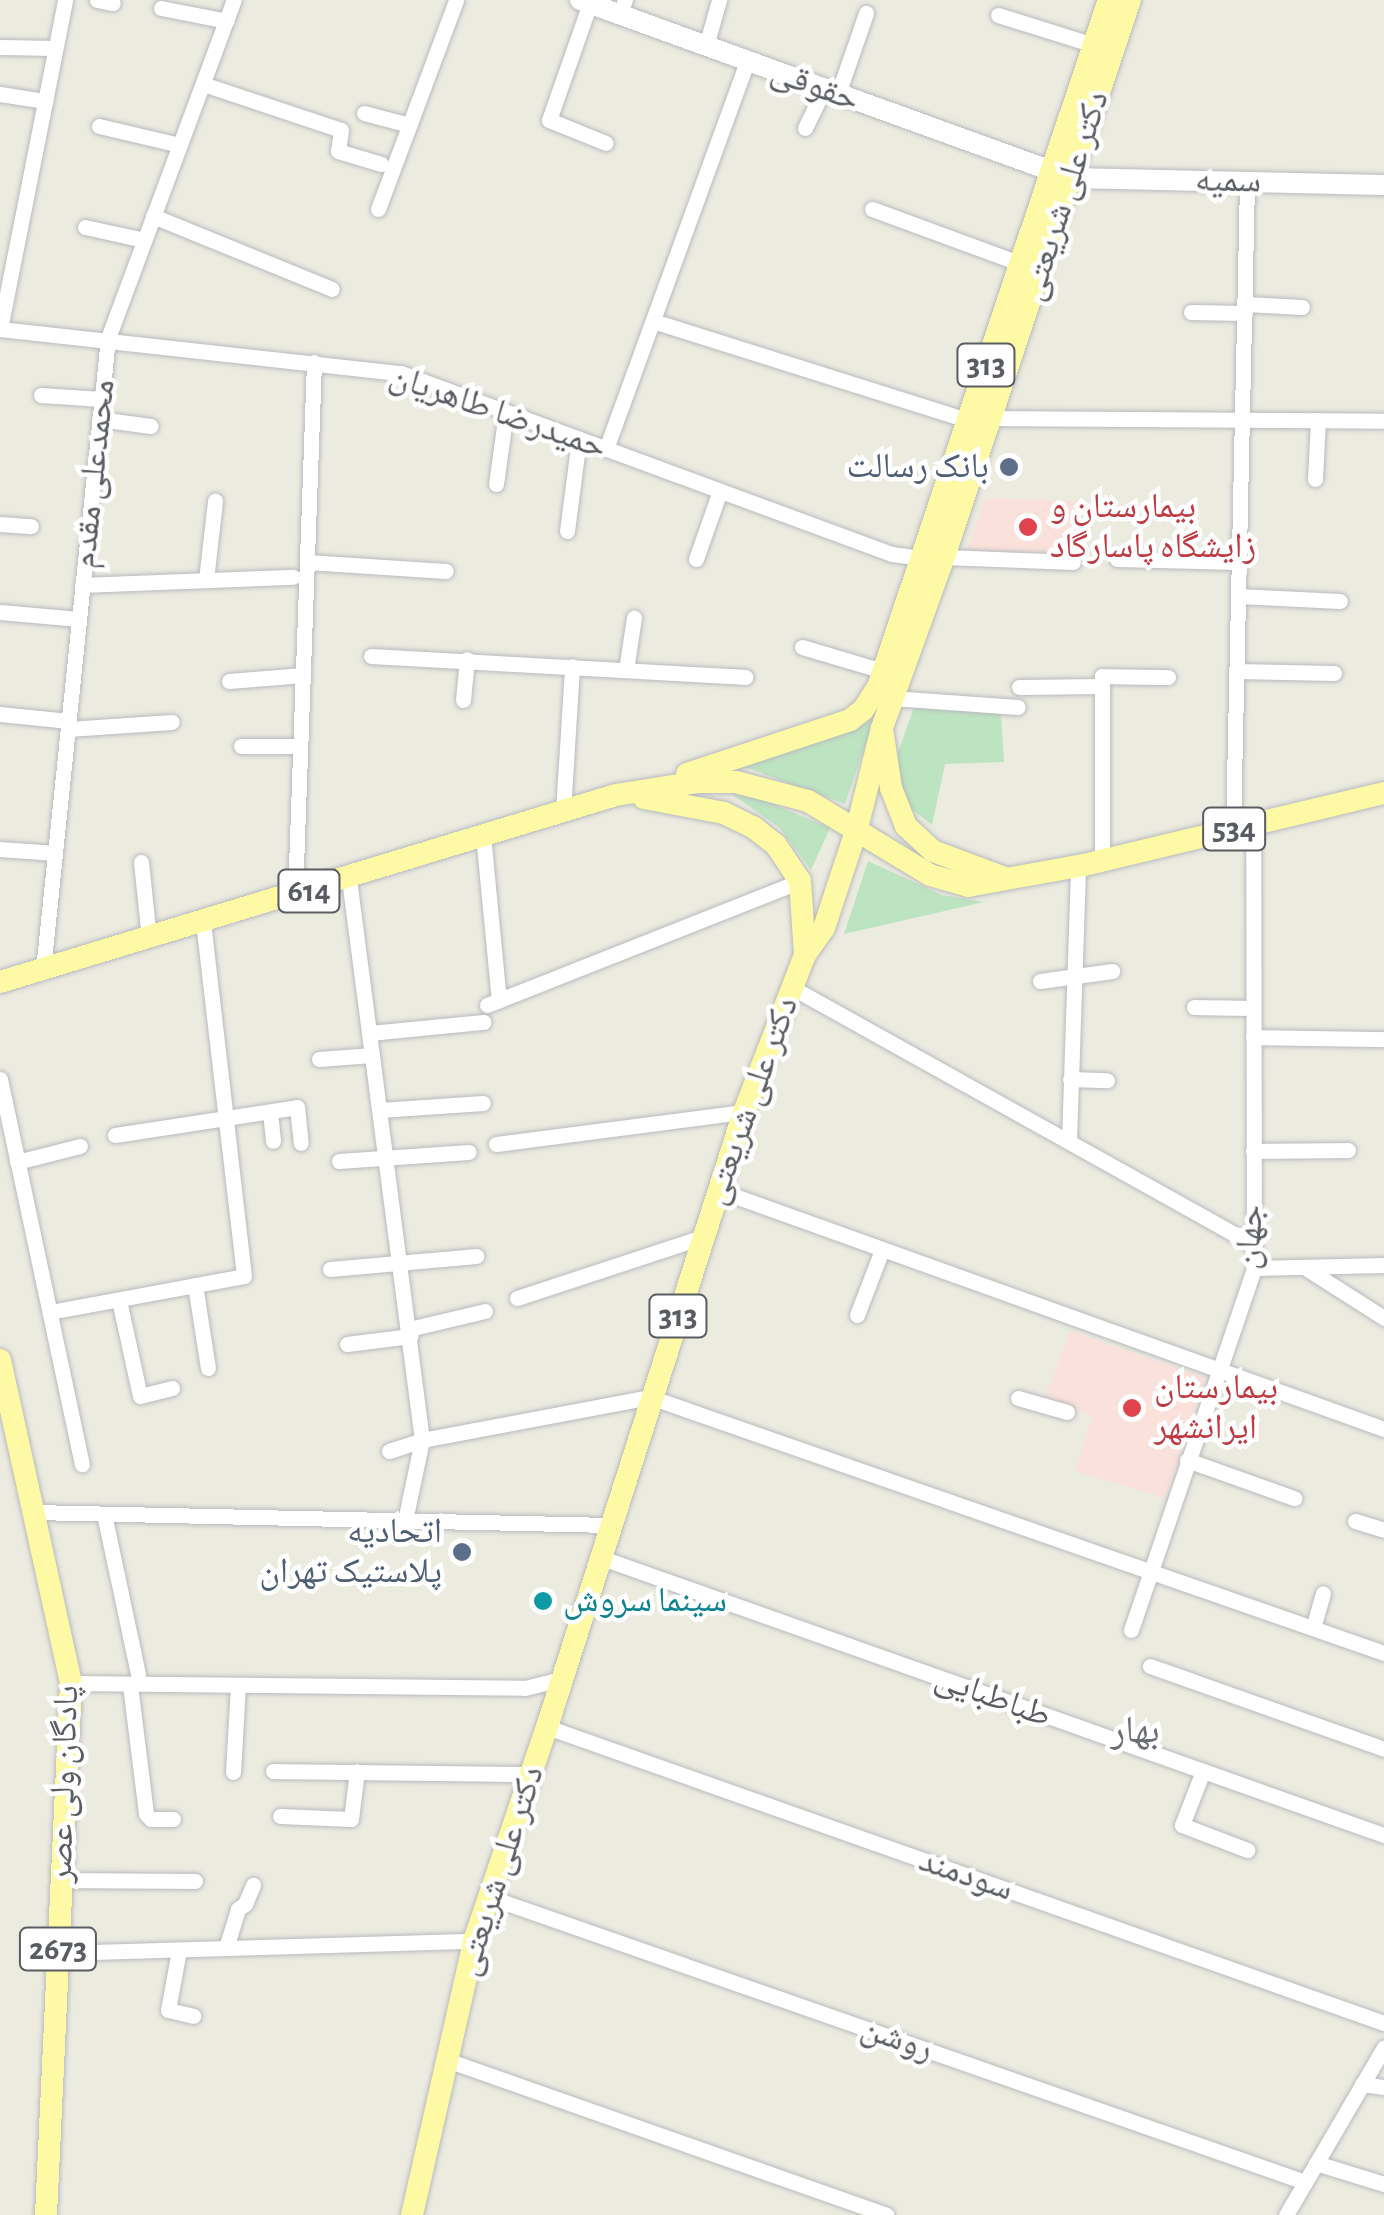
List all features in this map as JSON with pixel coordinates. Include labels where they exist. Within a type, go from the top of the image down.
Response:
[{"type":"main road","name":"دکتر علی شریعتی","points":[[979,419],[1019,263],[1061,174],[1109,0]]},
{"type":"main road","name":"دکتر علی شریعتی","points":[[412,2215],[444,2058],[474,1941],[548,1728],[702,1237],[744,1112],[804,956],[824,928],[857,828],[932,557],[1061,174],[1130,0]]},
{"type":"main road","name":"حقوقی","points":[[585,2],[623,7],[706,46],[1061,174]]},
{"type":"main road","name":"سمیه","points":[[1061,174],[1384,185]]},
{"type":"main road","name":"دکتر علی شریعتی","points":[[616,795],[850,720],[872,698],[932,557]]},
{"type":"main road","points":[[882,728],[891,788],[906,826],[932,851],[1013,880]]},
{"type":"main road","name":"614","points":[[0,982],[616,795],[697,782],[736,782],[808,801],[857,828]]},
{"type":"main road","name":"534","points":[[857,828],[941,880],[968,886],[1078,866],[1384,792]]},
{"type":"main road","points":[[616,795],[702,806],[739,820],[776,846],[800,881],[804,956]]},
{"type":"main road","name":"پادگان ولی عصر","points":[[0,1360],[70,1683],[46,2215]]},
{"type":"street","points":[[0,329],[65,0]]},
{"type":"street","name":"محمدعلی مقدم","points":[[43,970],[108,338],[234,0]]},
{"type":"street","points":[[378,209],[456,0]]},
{"type":"street","points":[[706,46],[719,0]]},
{"type":"street","points":[[585,2],[549,120],[606,143]]},
{"type":"street","points":[[161,8],[226,21]]},
{"type":"street","points":[[805,128],[831,91],[866,13]]},
{"type":"street","points":[[998,15],[1094,45]]},
{"type":"street","points":[[1,47],[56,48]]},
{"type":"street","points":[[606,449],[747,61]]},
{"type":"street","points":[[203,84],[340,130],[338,151],[381,164]]},
{"type":"street","points":[[0,94],[45,101]]},
{"type":"street","points":[[364,113],[410,125]]},
{"type":"street","points":[[99,126],[180,146]]},
{"type":"street","name":"جهان","points":[[1131,1630],[1254,1268],[1253,1008],[1236,671],[1247,182]]},
{"type":"street","points":[[872,209],[1019,263]]},
{"type":"street","points":[[153,216],[332,289]]},
{"type":"street","points":[[85,227],[144,240]]},
{"type":"street","points":[[1191,312],[1302,307]]},
{"type":"street","points":[[653,321],[979,419],[1384,420]]},
{"type":"street","name":"حمیدرضا طاهریان","points":[[0,329],[108,338],[401,374],[892,554],[1073,562]]},
{"type":"street","points":[[295,895],[314,362]]},
{"type":"street","points":[[41,395],[102,399]]},
{"type":"street","points":[[496,484],[506,412]]},
{"type":"street","points":[[99,418],[151,426]]},
{"type":"street","points":[[1315,478],[1318,420]]},
{"type":"street","points":[[567,531],[579,439]]},
{"type":"street","points":[[696,559],[720,491]]},
{"type":"street","points":[[206,580],[215,501]]},
{"type":"street","points":[[0,524],[31,526]]},
{"type":"street","points":[[1117,559],[1239,562]]},
{"type":"street","points":[[307,562],[446,571]]},
{"type":"street","points":[[82,585],[293,577]]},
{"type":"street","points":[[1238,596],[1340,601]]},
{"type":"street","points":[[0,612],[79,619]]},
{"type":"street","points":[[626,670],[634,618]]},
{"type":"street","points":[[802,647],[883,671]]},
{"type":"street","points":[[371,656],[746,677]]},
{"type":"street","points":[[462,700],[468,659]]},
{"type":"street","points":[[562,811],[572,666]]},
{"type":"street","points":[[1236,671],[1334,673]]},
{"type":"street","points":[[229,680],[303,676]]},
{"type":"street","points":[[1102,860],[1102,676],[1168,677]]},
{"type":"street","points":[[1018,687],[1102,686]]},
{"type":"street","points":[[892,698],[1018,707]]},
{"type":"street","points":[[0,714],[68,725],[172,722]]},
{"type":"street","points":[[241,746],[300,746]]},
{"type":"street","points":[[483,835],[493,1003],[800,881]]},
{"type":"street","points":[[0,848],[55,853]]},
{"type":"street","points":[[141,862],[149,938]]},
{"type":"street","points":[[1069,1141],[1078,866]]},
{"type":"street","points":[[349,879],[422,1440],[406,1521]]},
{"type":"street","points":[[50,1312],[244,1276],[203,922]]},
{"type":"street","points":[[1040,980],[1112,972]]},
{"type":"street","points":[[792,987],[1254,1246]]},
{"type":"street","points":[[1194,1007],[1253,1008]]},
{"type":"street","points":[[370,1033],[483,1022]]},
{"type":"street","points":[[1253,1037],[1384,1039]]},
{"type":"street","points":[[320,1059],[372,1055]]},
{"type":"street","points":[[0,1079],[82,1464]]},
{"type":"street","points":[[1070,1079],[1108,1080]]},
{"type":"street","points":[[380,1110],[483,1102]]},
{"type":"street","points":[[115,1135],[297,1107],[301,1143]]},
{"type":"street","points":[[270,1112],[273,1141]]},
{"type":"street","points":[[496,1144],[744,1112]]},
{"type":"street","points":[[18,1162],[80,1146]]},
{"type":"street","points":[[1254,1151],[1348,1150]]},
{"type":"street","points":[[339,1161],[469,1152]]},
{"type":"street","points":[[718,1190],[1384,1429]]},
{"type":"street","points":[[517,1298],[702,1237]]},
{"type":"street","points":[[857,1314],[882,1250]]},
{"type":"street","points":[[330,1268],[476,1256]]},
{"type":"street","points":[[1254,1268],[1384,1265]]},
{"type":"street","points":[[1304,1266],[1384,1318]]},
{"type":"street","points":[[195,1285],[208,1368]]},
{"type":"street","points":[[119,1300],[140,1396],[172,1388]]},
{"type":"street","points":[[347,1344],[410,1333],[485,1311]]},
{"type":"street","points":[[389,1451],[422,1440],[650,1398],[1384,1653]]},
{"type":"street","points":[[1018,1398],[1066,1412]]},
{"type":"street","points":[[1187,1460],[1294,1498]]},
{"type":"street","points":[[33,1512],[612,1526]]},
{"type":"street","points":[[104,1514],[137,1680],[147,1818],[173,1818]]},
{"type":"street","points":[[1356,1520],[1384,1530]]},
{"type":"street","name":"طباطبایی","points":[[602,1558],[1384,1836]]},
{"type":"street","points":[[1313,1628],[1324,1593]]},
{"type":"street","points":[[1150,1666],[1384,1748]]},
{"type":"street","points":[[70,1683],[137,1680],[238,1686],[525,1688],[562,1679]]},
{"type":"street","points":[[233,1772],[238,1686]]},
{"type":"street","name":"سودمند","points":[[548,1728],[1384,2023]]},
{"type":"street","points":[[280,1816],[351,1819],[356,1771]]},
{"type":"street","points":[[1203,1771],[1182,1825],[1247,1850]]},
{"type":"street","points":[[273,1772],[532,1774]]},
{"type":"street","points":[[62,1880],[195,1881]]},
{"type":"street","points":[[226,1948],[238,1909],[245,1904],[253,1885]]},
{"type":"street","name":"روشن","points":[[489,1897],[1305,2182]]},
{"type":"street","points":[[58,1953],[474,1941]]},
{"type":"street","points":[[179,1950],[168,2010],[193,2016]]},
{"type":"street","points":[[1286,2215],[1384,2047]]},
{"type":"street","points":[[444,2058],[886,2215]]},
{"type":"street","points":[[1362,2084],[1384,2087]]},
{"type":"street","points":[[1316,2164],[1384,2184]]},
{"type":"shaded area","name":"بیمارستان و زایشگاه پاسارگاد","points":[[986,498],[1081,501],[1078,557],[967,552]]},
{"type":"shaded area","name":"بیمارستان ایرانشهر","points":[[1070,1331],[1205,1378],[1165,1498],[1075,1471],[1093,1416],[1045,1399]]},
{"type":"green space","points":[[914,707],[1001,714],[1004,762],[945,764],[932,825],[910,808],[900,782],[897,755]]},
{"type":"green space","points":[[874,720],[845,804],[742,766]]},
{"type":"green space","points":[[730,793],[763,800],[830,828],[811,870],[780,828]]},
{"type":"green space","points":[[868,861],[942,895],[984,902],[844,934]]},
{"type":"place","name":"بانک رسالت","points":[[1009,467]]},
{"type":"place","name":"بیمارستان و زایشگاه پاسارگاد","points":[[1028,527]]},
{"type":"place","name":"بیمارستان ایرانشهر","points":[[1132,1408]]},
{"type":"place","name":"اتحادیه پلاستیک تهران","points":[[462,1552]]},
{"type":"place","name":"سینما سروش","points":[[543,1601]]},
{"type":"district","name":"بهار","points":[[1135,1732]]}]
